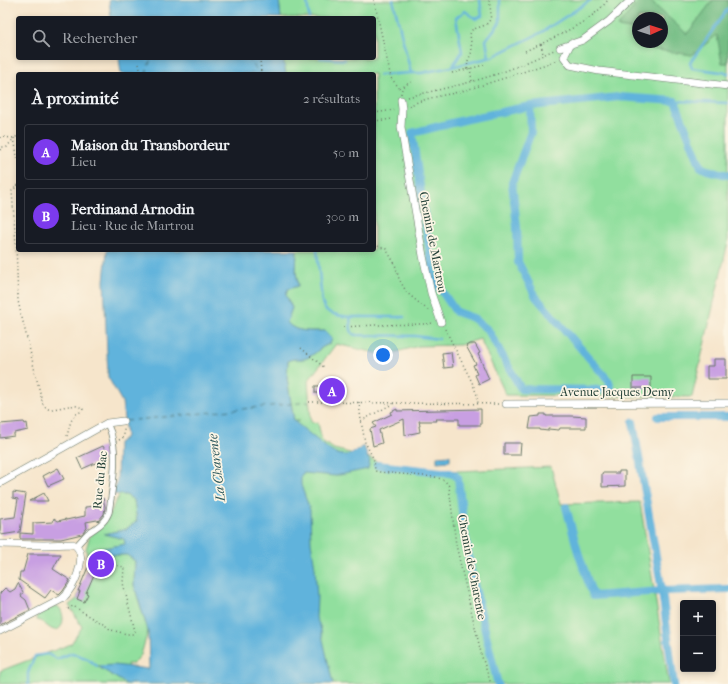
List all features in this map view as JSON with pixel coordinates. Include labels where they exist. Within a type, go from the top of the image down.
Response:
[{"type":"street","points":[[560,48],[583,40],[609,21],[631,0]]},
{"type":"street","points":[[571,43],[564,57],[570,65],[599,72],[728,86]]},
{"type":"street","name":"Chemin de Martrou","points":[[401,100],[401,127],[423,256],[431,293],[441,322]]},
{"type":"street","name":"Avenue Jacques Demy","points":[[506,404],[728,403]]},
{"type":"street","points":[[0,484],[107,423],[123,421]]},
{"type":"street","name":"Rue du Bac","points":[[76,546],[87,534],[96,529],[107,517],[110,504],[114,464],[114,442],[107,423]]},
{"type":"street","points":[[0,544],[73,544],[79,550],[80,562],[79,570],[73,585],[62,599],[0,631]]},
{"type":"path","points":[[374,0],[389,71],[391,78],[401,90],[401,100],[416,94],[472,81],[517,66],[560,48]]},
{"type":"path","points":[[467,69],[468,61],[472,52],[470,34],[472,30],[487,24],[490,19],[491,10],[489,0]]},
{"type":"path","points":[[525,51],[587,20],[608,0]]},
{"type":"path","points":[[541,44],[543,55]]},
{"type":"path","points":[[376,113],[402,109],[425,99],[489,83],[564,57]]},
{"type":"path","points":[[260,60],[261,72]]},
{"type":"path","points":[[139,64],[141,72]]},
{"type":"path","points":[[452,73],[484,65]]},
{"type":"path","points":[[470,68],[472,81]]},
{"type":"path","points":[[401,90],[407,84],[414,81]]},
{"type":"path","points":[[376,121],[401,118]]},
{"type":"path","points":[[0,137],[14,138]]},
{"type":"path","points":[[0,150],[2,147],[7,147],[14,138]]},
{"type":"path","points":[[14,138],[16,150]]},
{"type":"path","points":[[16,187],[12,191],[16,244]]},
{"type":"path","points":[[376,246],[386,249],[395,264],[399,279],[407,292],[430,312]]},
{"type":"path","points":[[16,252],[18,301],[43,405],[48,409],[54,410],[75,405],[80,406],[83,409],[82,412],[76,414],[71,421],[67,436],[70,445]]},
{"type":"path","points":[[343,327],[441,322],[472,382],[478,404]]},
{"type":"path","points":[[301,348],[325,368]]},
{"type":"path","points":[[309,402],[506,404]]},
{"type":"path","name":"Chemin de Charente","points":[[359,402],[365,442],[374,460],[375,471],[435,477],[442,479],[449,486],[456,545],[482,657],[491,684]]},
{"type":"path","points":[[361,421],[397,402]]},
{"type":"path","points":[[114,442],[124,437],[123,421]]},
{"type":"path","points":[[68,609],[73,606],[111,630],[134,634],[135,631],[123,584],[124,567],[99,561],[80,562]]},
{"type":"green space","points":[[279,0],[728,0],[728,242],[692,397],[506,395],[480,339],[460,345],[419,346],[385,355],[336,344],[308,381],[311,422],[318,423],[322,441],[334,449],[370,458],[378,462],[458,471],[551,467],[561,504],[640,502],[669,684],[330,684],[309,624],[299,470],[327,455],[294,421],[287,378],[288,361],[307,358],[324,346],[330,344],[325,331],[299,330],[289,326],[286,322],[292,308],[285,295],[288,289],[298,286],[296,271],[297,252],[376,252],[376,72],[286,72],[283,60],[376,60],[376,16],[281,16]]},
{"type":"green space","points":[[640,0],[649,0],[662,12],[632,12],[632,29],[617,27]]},
{"type":"green space","points":[[713,0],[728,0],[728,63],[722,63],[717,35],[692,55],[651,49],[668,48],[668,17],[687,34]]},
{"type":"green space","points":[[119,494],[126,495],[134,500],[137,521],[126,529],[105,534],[125,539],[125,544],[100,549],[109,555],[127,555],[135,561],[134,585],[148,631],[141,655],[133,664],[127,664],[135,684],[0,684],[0,671],[71,644],[82,627],[69,605],[77,599],[88,567],[86,549],[90,535],[105,521]]},
{"type":"green space","points":[[57,606],[61,611],[63,618],[63,622],[59,629],[54,630],[49,628],[37,620],[36,617],[38,614]]},
{"type":"water","points":[[109,0],[279,0],[281,16],[111,16]]},
{"type":"water","points":[[119,60],[283,60],[286,72],[121,72]]},
{"type":"water","name":"La Charente","points":[[107,252],[297,252],[296,271],[298,286],[288,289],[286,295],[292,308],[287,322],[290,326],[299,330],[325,331],[332,339],[330,344],[324,346],[307,358],[288,361],[287,378],[294,421],[332,452],[342,455],[349,455],[364,446],[370,461],[368,469],[335,476],[304,473],[301,475],[301,485],[310,510],[311,542],[317,597],[316,618],[320,626],[333,684],[126,684],[97,666],[114,665],[149,669],[148,631],[134,585],[135,561],[127,555],[109,555],[99,549],[125,544],[124,539],[104,534],[126,529],[137,521],[134,500],[126,495],[113,494],[117,481],[118,443],[126,436],[122,402],[108,377],[104,281]]},
{"type":"water","points":[[450,455],[450,461],[437,462],[437,456]]},
{"type":"building","points":[[469,344],[475,344],[480,353],[478,354],[489,379],[479,384],[473,365],[476,364],[466,346]]},
{"type":"building","points":[[451,352],[453,367],[444,368],[442,353]]},
{"type":"building","points":[[714,359],[726,359],[726,379],[707,379],[707,366],[714,366]]},
{"type":"building","points":[[633,377],[651,377],[651,388],[633,388]]},
{"type":"building","points":[[315,386],[330,386],[330,393],[315,393]]},
{"type":"building","points":[[397,409],[397,411],[481,409],[481,425],[459,425],[459,419],[419,421],[420,432],[405,435],[404,419],[379,430],[382,443],[373,446],[370,429],[376,427],[373,423],[392,414],[391,412]]},
{"type":"building","points":[[540,414],[546,414],[546,416],[586,417],[586,428],[560,428],[559,430],[548,429],[548,431],[529,429],[531,417],[540,416]]},
{"type":"building","points":[[24,422],[25,424],[27,423],[28,430],[14,433],[14,436],[0,438],[0,424]]},
{"type":"building","points":[[504,443],[521,443],[520,455],[504,455]]},
{"type":"building","points":[[103,446],[109,457],[82,469],[77,458]]},
{"type":"building","points":[[58,468],[64,479],[48,486],[43,476]]},
{"type":"building","points":[[619,471],[625,471],[625,486],[602,487],[602,473],[619,473]]},
{"type":"building","points":[[13,492],[26,494],[20,532],[1,535],[0,519],[15,517],[18,499],[13,498]]},
{"type":"building","points":[[44,493],[48,501],[29,501]]},
{"type":"building","points":[[103,498],[105,507],[104,514],[98,521],[86,522],[87,528],[82,534],[61,539],[20,539],[20,533],[33,534],[33,523],[53,522],[54,518],[58,521],[85,516],[85,507],[97,506],[96,500]]},
{"type":"building","points":[[28,554],[61,554],[53,569],[70,580],[59,595],[51,590],[45,598],[19,580],[20,572],[23,572]]},
{"type":"building","points":[[88,567],[96,570],[86,593],[88,594],[84,602],[77,599],[80,591],[78,591]]},
{"type":"building","points":[[18,583],[23,592],[21,596],[26,600],[30,610],[0,625],[0,593],[5,588],[10,592],[15,589]]},
{"type":"waterway","points":[[307,0],[309,16]]},
{"type":"waterway","points":[[393,0],[411,73]]},
{"type":"waterway","points":[[452,67],[462,52],[456,18],[465,11],[476,19],[482,16],[480,0]]},
{"type":"waterway","points":[[489,57],[486,40],[500,22],[499,0]]},
{"type":"waterway","points":[[379,75],[421,73],[492,57],[542,32],[591,0]]},
{"type":"waterway","points":[[728,8],[690,63],[692,68],[728,73]]},
{"type":"waterway","points":[[530,106],[531,132],[512,183],[517,227],[518,262],[536,297],[609,381],[611,390],[521,389],[488,330],[473,318],[456,312],[434,280],[412,133],[530,106],[619,97],[675,101],[701,167],[728,175]]},
{"type":"waterway","points":[[675,101],[728,103]]},
{"type":"waterway","points":[[317,252],[322,302],[324,308],[329,312],[336,315],[350,317],[404,317]]},
{"type":"waterway","points":[[350,317],[351,330],[353,334],[356,335],[415,336],[439,339]]},
{"type":"waterway","points":[[658,417],[728,417]]},
{"type":"waterway","points":[[633,422],[662,591],[674,684]]},
{"type":"waterway","points":[[377,465],[450,473],[458,478],[471,571],[498,684]]},
{"type":"waterway","points":[[566,507],[578,552],[593,596],[662,591],[728,589]]},
{"type":"waterway","points":[[28,684],[28,673],[35,656],[47,654],[57,659],[72,653],[88,659],[97,666]]},
{"type":"ferry route","points":[[147,72],[150,60]]},
{"type":"ferry route","points":[[250,60],[258,72]]},
{"type":"ferry route","points":[[126,421],[309,402]]},
{"type":"place","name":"Maison du Transbordeur","points":[[332,391]]},
{"type":"place","name":"Ferdinand Arnodin","points":[[101,564]]}]
